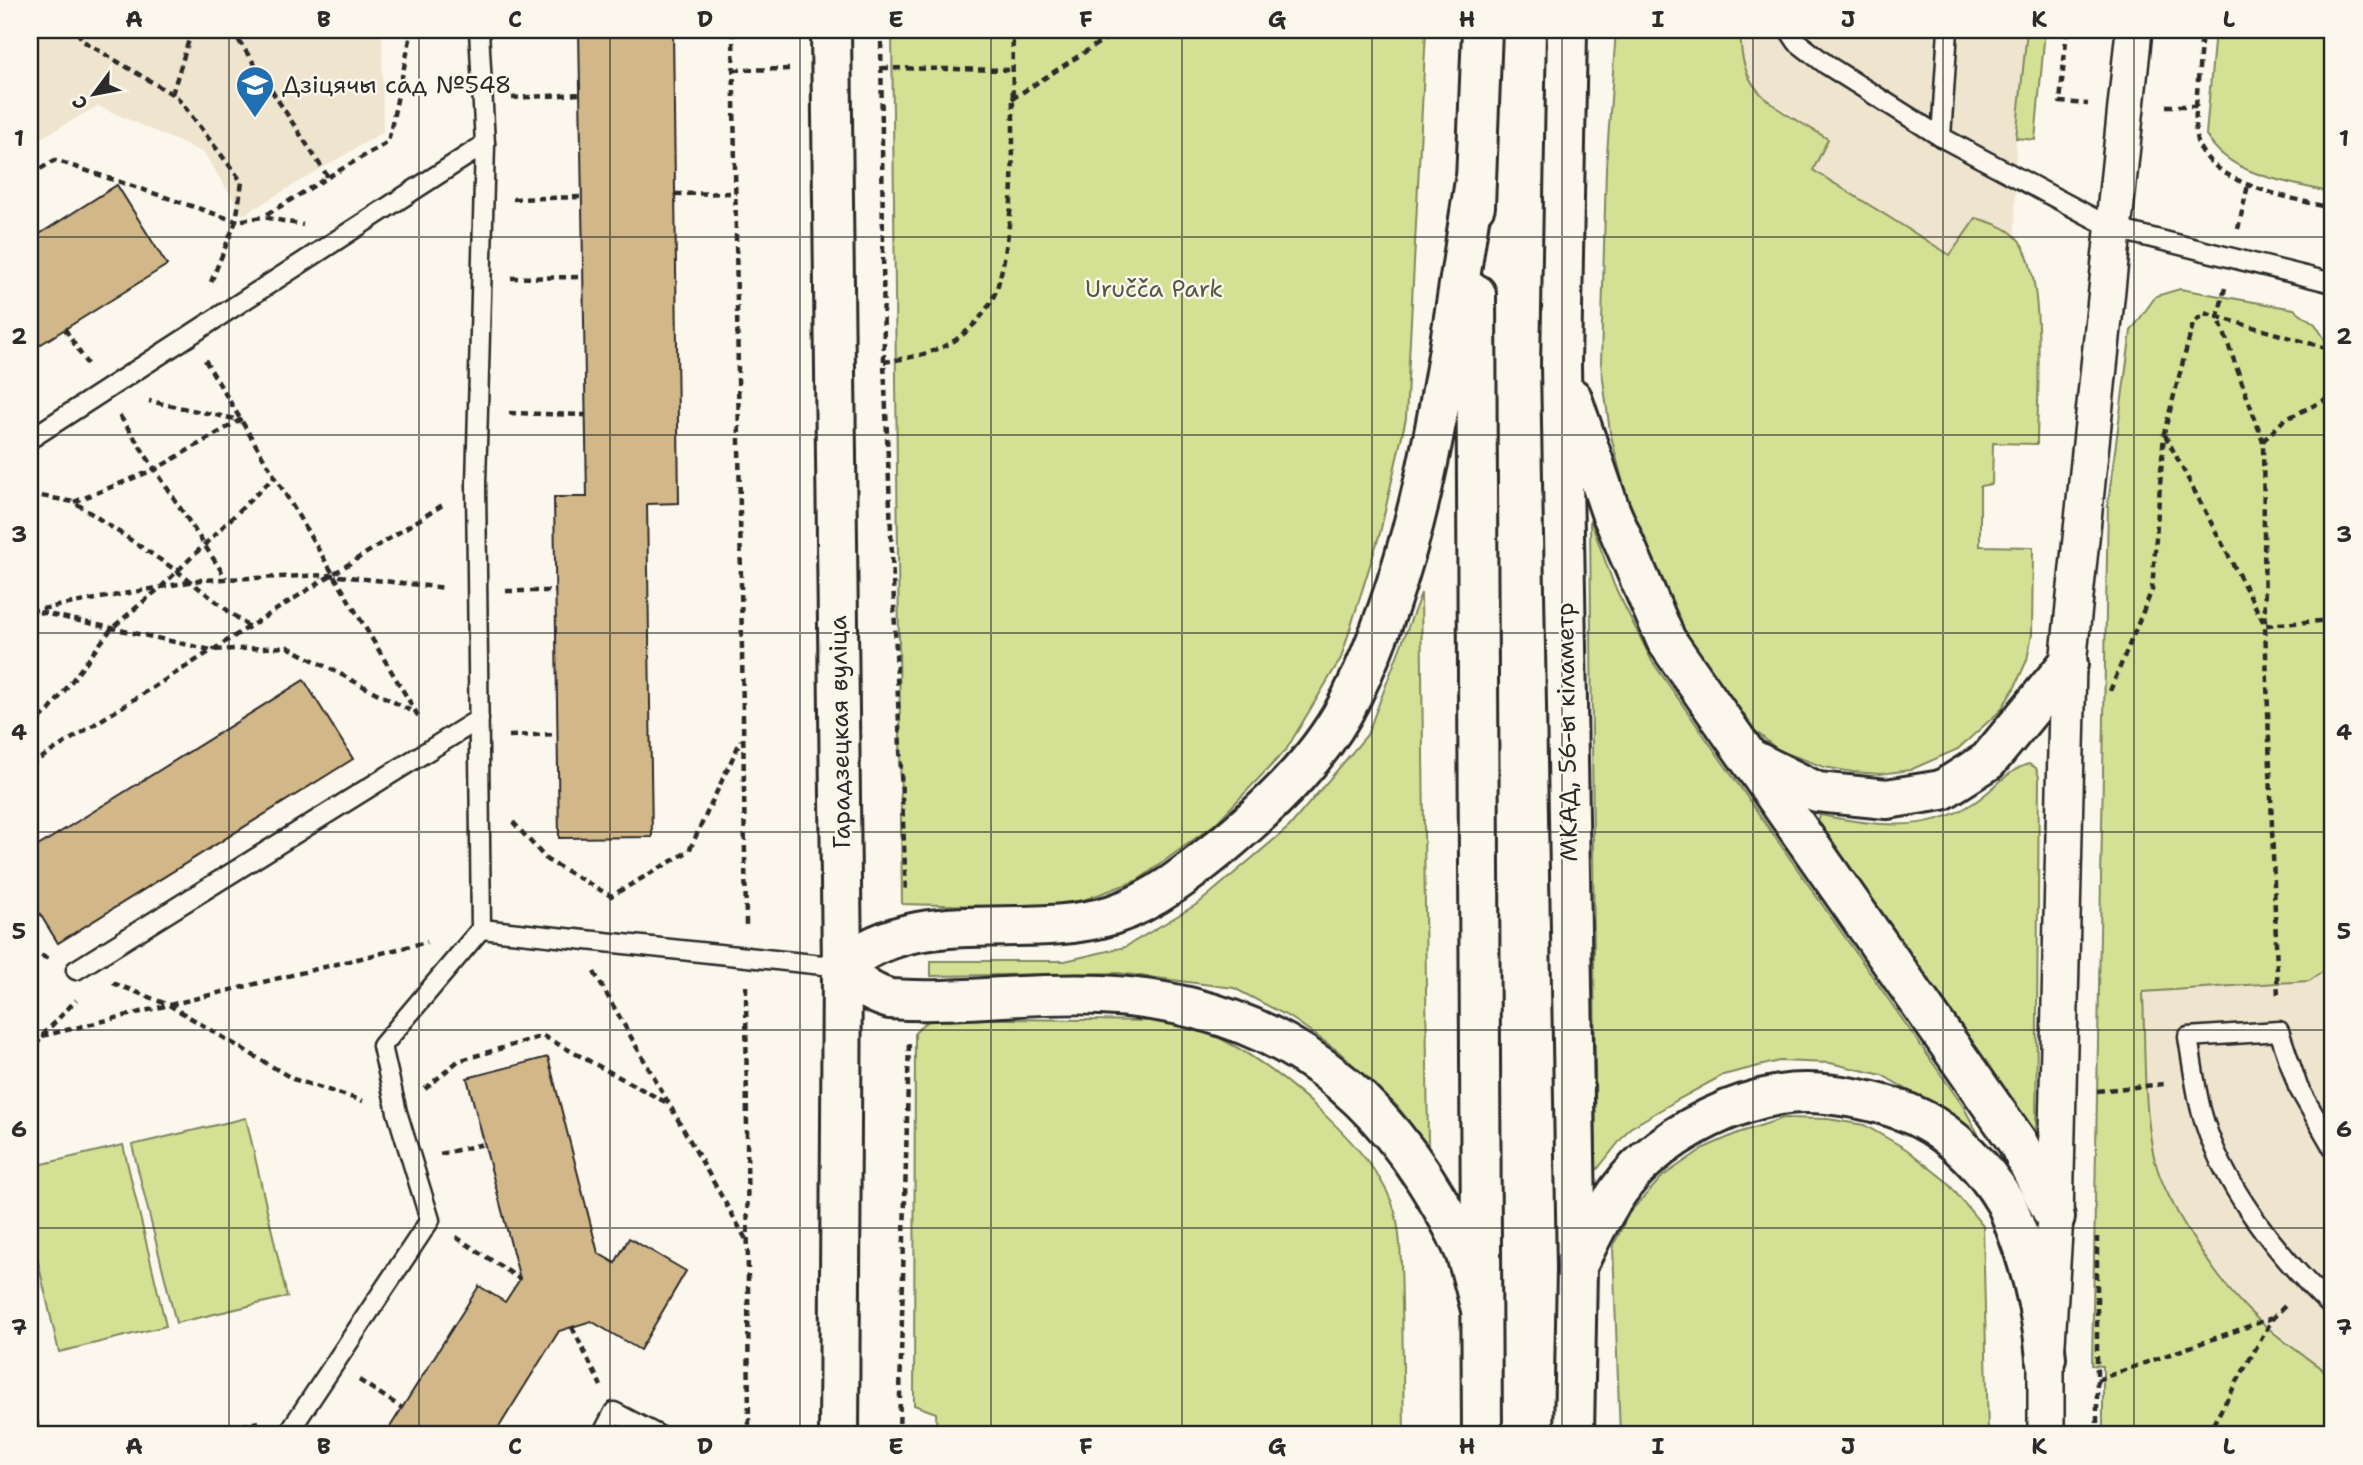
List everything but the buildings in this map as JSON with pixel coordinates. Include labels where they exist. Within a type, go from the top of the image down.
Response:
[{"type":"main road","name":"Гарадзецкая вуліца","points":[[831,30],[842,967],[839,1435]]},
{"type":"main road","points":[[1482,30],[1475,181],[1482,1435]]},
{"type":"main road","name":"МКАД, 56-ы кіламетр","points":[[1567,30],[1561,366],[1577,1268],[1574,1435]]},
{"type":"main road","points":[[1475,181],[1445,369],[1407,552],[1350,700],[1308,764],[1252,820],[1215,851],[1147,900],[1114,914],[1069,925],[965,926],[907,933],[874,944],[842,967],[858,984],[874,995],[890,999],[1098,994],[1184,1004],[1262,1030],[1336,1076],[1393,1133],[1443,1207],[1464,1251],[1480,1306]]},
{"type":"main road","points":[[1561,366],[1611,510],[1666,640],[2018,1143],[2054,1217]]},
{"type":"main road","points":[[1750,759],[1817,792],[1887,799],[1942,790],[1988,761],[2068,664]]},
{"type":"main road","points":[[1577,1268],[1610,1199],[1647,1159],[1692,1128],[1729,1111],[1781,1094],[1830,1096],[1872,1102],[1921,1119],[1965,1152],[2005,1200],[2033,1275],[2041,1307],[2046,1358]]},
{"type":"street","points":[[2046,1435],[2046,1358],[2054,1217],[2068,664],[2134,30]]},
{"type":"lane","points":[[287,1435],[430,1220],[382,1046],[481,929],[476,484],[485,144],[479,30]]},
{"type":"lane","points":[[1789,30],[1797,42],[1827,65],[1941,137],[2112,228],[2333,283]]},
{"type":"lane","points":[[1941,137],[1948,30]]},
{"type":"lane","points":[[30,439],[485,144]]},
{"type":"lane","points":[[76,970],[436,746],[479,728]]},
{"type":"lane","points":[[481,929],[842,967]]},
{"type":"lane","points":[[2333,1148],[2298,1087],[2279,1031],[2188,1037],[2202,1112],[2222,1161],[2274,1246],[2333,1308]]},
{"type":"lane","points":[[602,1435],[614,1412],[658,1435]]},
{"type":"path","points":[[76,30],[83,41],[172,94],[242,182],[236,221],[190,335],[331,575],[436,746]]},
{"type":"path","points":[[172,94],[192,30]]},
{"type":"path","points":[[232,30],[328,177]]},
{"type":"path","points":[[263,217],[388,142],[412,30]]},
{"type":"path","points":[[733,30],[746,958],[749,1435]]},
{"type":"path","points":[[881,30],[884,362],[906,904]]},
{"type":"path","points":[[884,362],[921,356],[968,331],[986,311],[999,283],[1008,227],[1013,30]]},
{"type":"path","points":[[1012,99],[1119,30]]},
{"type":"path","points":[[2060,102],[2067,30]]},
{"type":"path","points":[[2196,106],[2202,30]]},
{"type":"path","points":[[881,68],[1012,71]]},
{"type":"path","points":[[734,70],[790,69]]},
{"type":"path","points":[[483,99],[581,94]]},
{"type":"path","points":[[30,175],[55,160],[236,221],[263,217],[347,234]]},
{"type":"path","points":[[2248,186],[2333,209]]},
{"type":"path","points":[[675,194],[736,192]]},
{"type":"path","points":[[484,199],[582,197]]},
{"type":"path","points":[[482,279],[583,276]]},
{"type":"path","points":[[2108,696],[2152,590],[2164,433],[2193,324],[2204,313],[2333,350]]},
{"type":"path","points":[[2218,316],[2263,441],[2265,625],[2279,1031]]},
{"type":"path","points":[[65,329],[227,579]]},
{"type":"path","points":[[104,391],[240,420]]},
{"type":"path","points":[[2263,441],[2284,420],[2333,396]]},
{"type":"path","points":[[478,413],[586,415]]},
{"type":"path","points":[[74,502],[156,470],[240,420]]},
{"type":"path","points":[[2164,433],[2265,625]]},
{"type":"path","points":[[30,726],[49,711],[112,628],[161,587],[274,477]]},
{"type":"path","points":[[30,765],[476,484]]},
{"type":"path","points":[[30,494],[74,502],[177,571],[249,626]]},
{"type":"path","points":[[32,611],[189,582],[331,575],[477,591],[556,591]]},
{"type":"path","points":[[32,611],[211,650],[288,647],[416,713]]},
{"type":"path","points":[[2265,625],[2333,621]]},
{"type":"path","points":[[479,728],[557,734]]},
{"type":"path","points":[[480,786],[547,860],[611,896],[689,851],[743,736]]},
{"type":"path","points":[[30,1039],[481,929]]},
{"type":"path","points":[[576,940],[748,1242]]},
{"type":"path","points":[[899,1435],[909,1037]]},
{"type":"path","points":[[2097,1077],[2097,1105]]},
{"type":"path","points":[[2097,1091],[2164,1084]]},
{"type":"path","points":[[412,1161],[484,1144]]},
{"type":"path","points":[[430,1220],[520,1279]]},
{"type":"path","points":[[2097,1229],[2097,1435]]},
{"type":"path","points":[[2097,1380],[2273,1318],[2207,1435]]},
{"type":"path","points":[[572,1327],[614,1412]]},
{"type":"path","points":[[334,1364],[402,1409]]},
{"type":"path","points":[[30,1386],[37,1425],[35,1435]]},
{"type":"path","points":[[194,1435],[302,1413]]},
{"type":"path","points":[[30,1422],[37,1425]]},
{"type":"shaded area","name":"Дзіцячы сад №548","points":[[30,30],[382,30],[383,132],[243,215],[204,153],[98,106],[30,144]]},
{"type":"shaded area","points":[[1741,30],[2027,30],[2016,138],[2015,235],[1976,218],[1950,256],[1813,170],[1828,139],[1764,97],[1753,86],[1744,71],[1740,55]]},
{"type":"shaded area","points":[[2333,969],[2333,1377],[2248,1310],[2208,1260],[2176,1210],[2153,1155],[2147,1110],[2143,991],[2309,981]]},
{"type":"green space","name":"Uručča Park","points":[[892,30],[1426,30],[1406,418],[1380,533],[1341,658],[1286,750],[1215,824],[1138,880],[1062,908],[902,904]]},
{"type":"green space","points":[[1616,30],[1741,30],[1746,71],[1754,85],[1778,108],[1828,139],[1813,170],[1950,255],[1976,218],[2011,233],[2025,251],[2032,274],[2038,334],[2037,444],[1993,443],[1992,484],[1980,486],[1980,546],[2033,547],[2032,634],[2027,660],[2000,711],[1958,749],[1910,770],[1880,774],[1853,772],[1824,767],[1778,750],[1736,715],[1666,605],[1626,495],[1610,432],[1601,364],[1606,168]]},
{"type":"green space","points":[[2027,30],[2045,30],[2035,140],[2016,138]]},
{"type":"green space","points":[[2215,30],[2333,30],[2333,193],[2280,181],[2245,169],[2217,149],[2206,135]]},
{"type":"green space","points":[[2180,289],[2294,309],[2315,324],[2333,352],[2333,965],[2309,981],[2143,992],[2150,1132],[2158,1170],[2167,1191],[2206,1258],[2236,1297],[2269,1328],[2333,1377],[2333,1435],[2103,1435],[2103,1366],[2092,1365],[2108,503],[2131,331],[2156,296]]},
{"type":"green space","points":[[1590,519],[1614,585],[1652,661],[1963,1106],[1983,1143],[1935,1106],[1882,1075],[1830,1063],[1779,1061],[1723,1075],[1630,1128],[1596,1171]]},
{"type":"green space","points":[[1421,593],[1428,1146],[1397,1106],[1338,1051],[1293,1019],[1234,988],[1118,973],[931,976],[931,961],[1065,961],[1125,947],[1199,903],[1289,827],[1367,735]]},
{"type":"green space","points":[[2029,764],[2036,768],[2039,777],[2036,1137],[1816,827],[1820,815],[1878,824],[1936,820],[1972,804],[2014,771]]},
{"type":"green space","points":[[936,1018],[1159,1021],[1184,1026],[1217,1037],[1247,1054],[1298,1091],[1324,1114],[1369,1164],[1385,1189],[1395,1212],[1401,1257],[1404,1435],[937,1435],[936,1413],[914,1405],[915,1033],[923,1024]]},
{"type":"green space","points":[[246,1118],[287,1297],[176,1323],[132,1145]]},
{"type":"green space","points":[[1784,1118],[1828,1119],[1864,1125],[1906,1149],[1946,1181],[1983,1226],[1988,1435],[1620,1435],[1613,1246],[1629,1213],[1663,1176],[1704,1148],[1738,1133]]},
{"type":"green space","points":[[123,1145],[166,1326],[59,1352],[30,1228],[30,1167]]},
{"type":"place","name":"Дзіцячы сад №548","points":[[255,119]]}]
